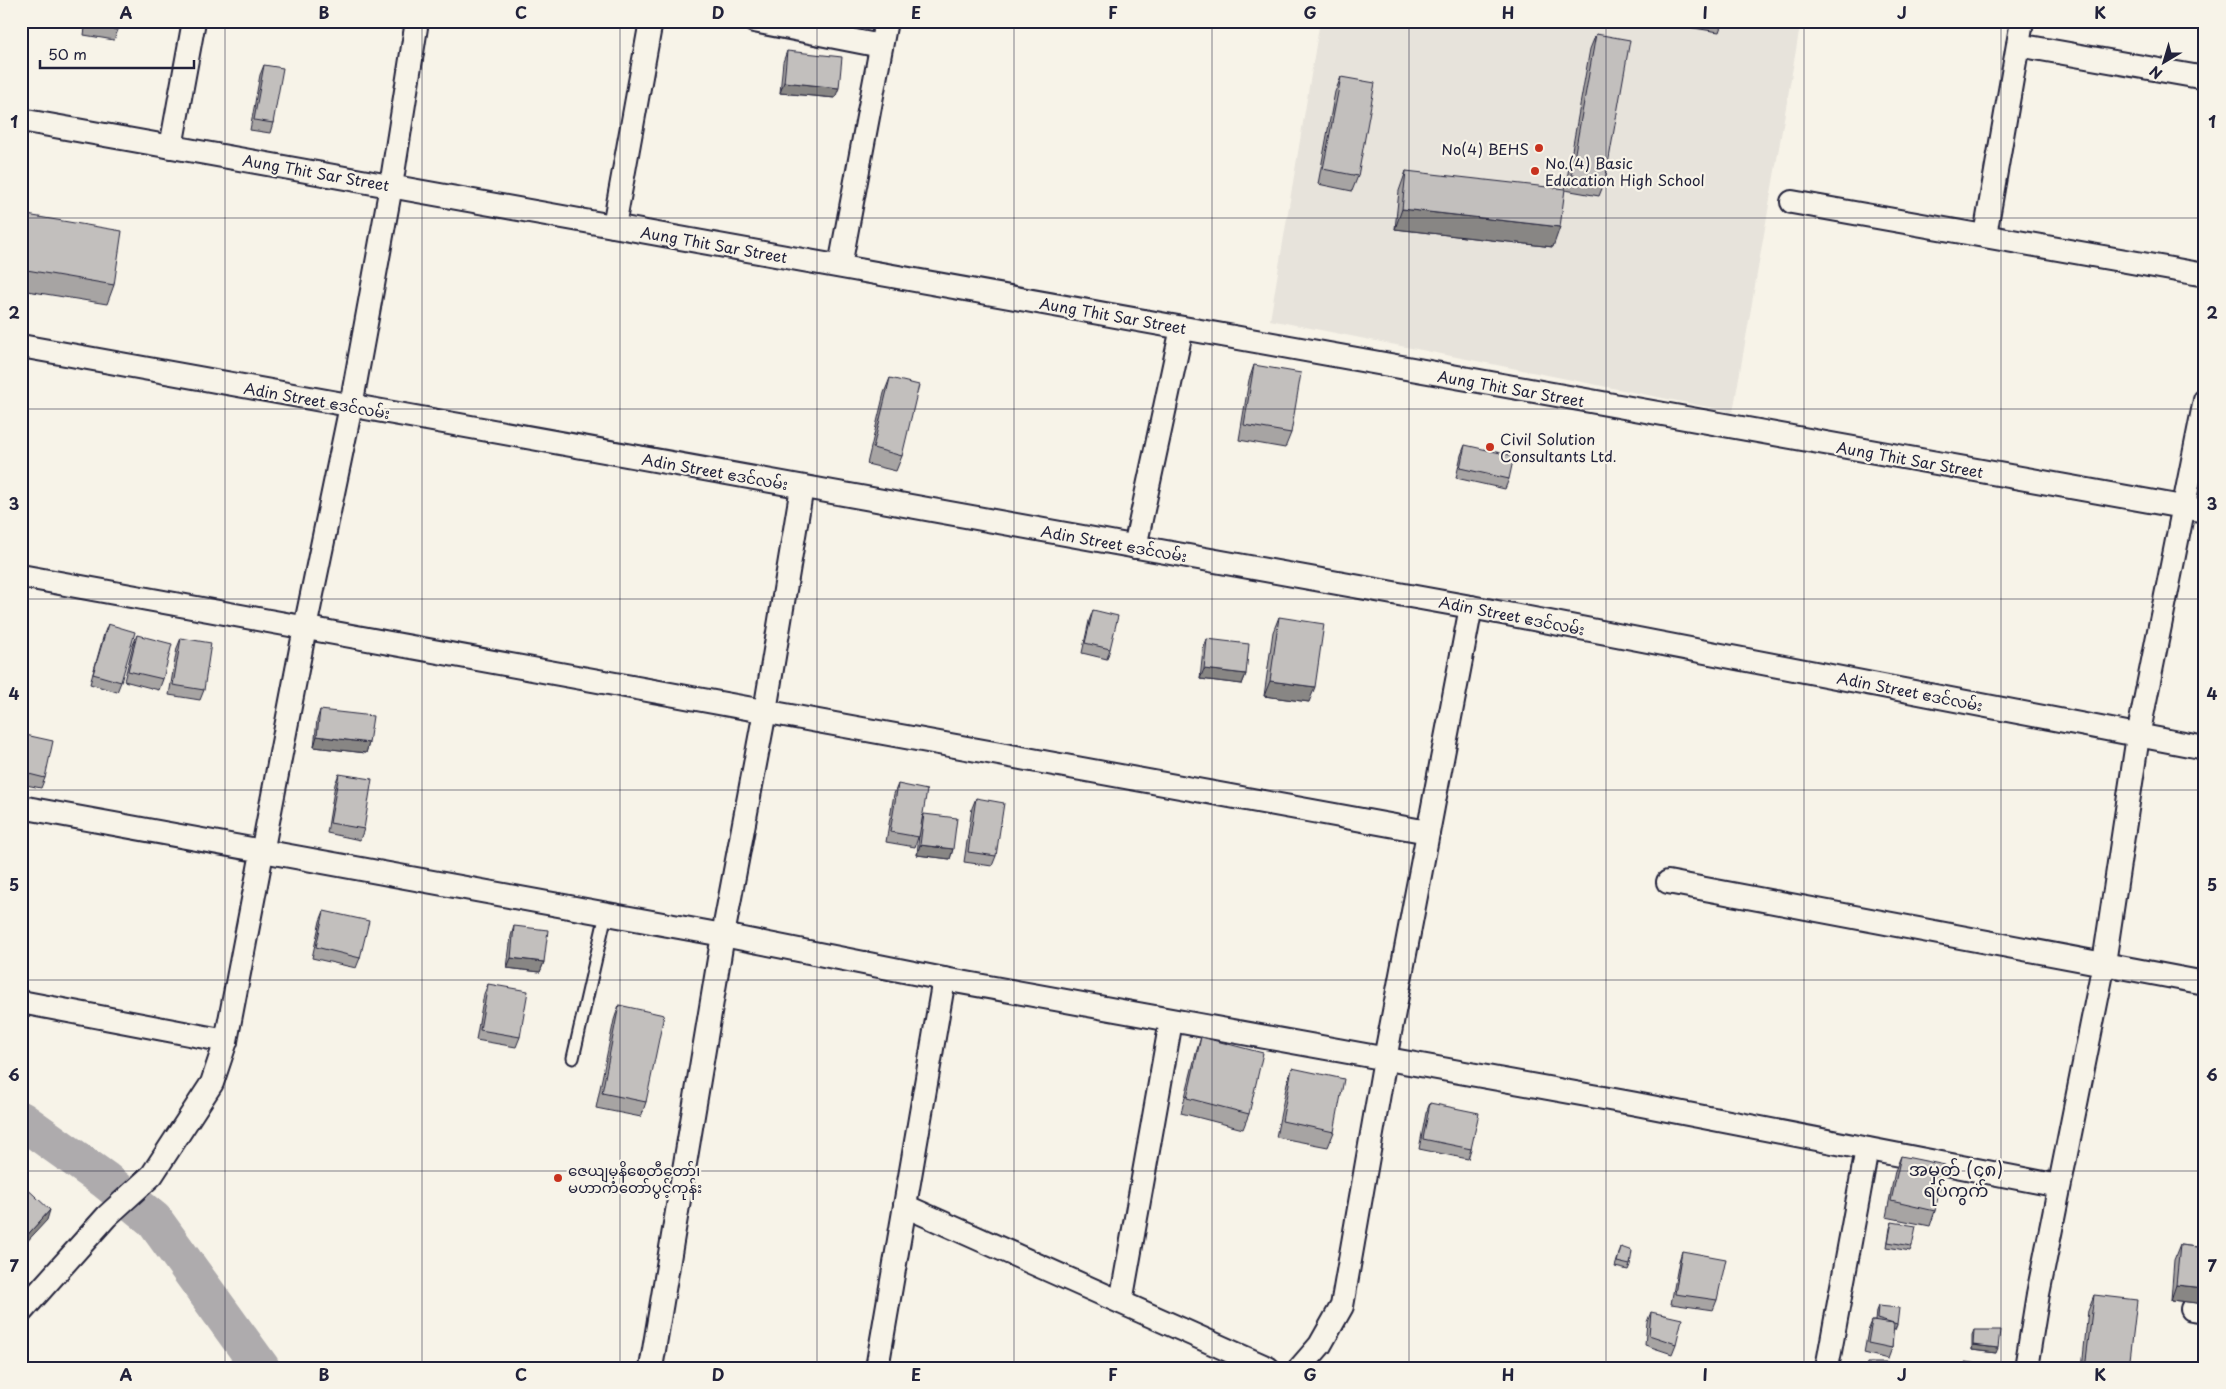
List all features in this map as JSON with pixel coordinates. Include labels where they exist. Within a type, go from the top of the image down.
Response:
[{"type":"street","points":[[172,147],[194,21]]},
{"type":"street","points":[[21,1312],[107,1216],[152,1175],[212,1083],[226,1040],[264,850],[305,628],[351,406],[391,186],[417,21]]},
{"type":"street","points":[[614,226],[651,21]]},
{"type":"street","points":[[754,21],[881,46]]},
{"type":"street","points":[[840,266],[886,21]]},
{"type":"street","points":[[1985,235],[2022,21]]},
{"type":"street","points":[[2018,45],[2205,78]]},
{"type":"street","name":"Aung Thit Sar Street","points":[[21,120],[2194,509]]},
{"type":"street","points":[[1792,202],[2205,275]]},
{"type":"street","points":[[1135,546],[1182,328]]},
{"type":"street","name":"Adin Street ဧဒင်လမ်း","points":[[21,346],[1471,607],[2205,748]]},
{"type":"street","points":[[2026,1368],[2058,1186],[2104,963],[2138,736],[2194,509],[2205,400]]},
{"type":"street","points":[[651,1368],[723,936],[765,712],[802,487]]},
{"type":"street","points":[[21,576],[1428,832]]},
{"type":"street","points":[[1300,1368],[1320,1345],[1342,1306],[1384,1059],[1471,607]]},
{"type":"street","points":[[21,807],[264,850],[1171,1021],[1631,1103],[2058,1186]]},
{"type":"street","points":[[1668,882],[2205,983]]},
{"type":"street","points":[[877,1368],[944,979]]},
{"type":"street","points":[[21,1002],[226,1040]]},
{"type":"street","points":[[1121,1302],[1171,1021]]},
{"type":"street","points":[[1827,1368],[1867,1149]]},
{"type":"street","points":[[905,1206],[1268,1368]]},
{"type":"lane","points":[[573,1058],[606,914]]},
{"type":"shaded area","name":"No.(4) Basic Education High School","points":[[1320,21],[1801,21],[1733,412],[1270,320]]},
{"type":"building","points":[[88,21],[119,21],[118,30],[87,25]]},
{"type":"building","points":[[1596,34],[1630,40],[1605,181],[1571,175]]},
{"type":"building","points":[[787,51],[842,57],[839,88],[784,82]]},
{"type":"building","points":[[264,65],[283,68],[273,123],[254,120]]},
{"type":"building","points":[[1341,77],[1375,83],[1358,176],[1323,169]]},
{"type":"building","points":[[1406,171],[1565,189],[1560,227],[1402,209]]},
{"type":"building","points":[[21,214],[122,231],[114,285],[21,269]]},
{"type":"building","points":[[1254,365],[1301,373],[1291,433],[1244,425]]},
{"type":"building","points":[[890,378],[919,385],[902,456],[873,448]]},
{"type":"building","points":[[1465,445],[1514,456],[1509,479],[1460,468]]},
{"type":"building","points":[[1093,610],[1118,616],[1110,649],[1085,643]]},
{"type":"building","points":[[1279,617],[1324,624],[1315,687],[1270,681]]},
{"type":"building","points":[[108,624],[135,632],[121,682],[93,674]]},
{"type":"building","points":[[137,635],[172,644],[163,679],[128,671]]},
{"type":"building","points":[[181,638],[211,643],[204,690],[173,685]]},
{"type":"building","points":[[1207,639],[1249,644],[1246,674],[1204,669]]},
{"type":"building","points":[[320,710],[373,716],[369,743],[317,736]]},
{"type":"building","points":[[21,734],[53,741],[45,778],[21,772]]},
{"type":"building","points":[[339,774],[372,779],[364,829],[330,823]]},
{"type":"building","points":[[898,784],[927,790],[919,837],[890,832]]},
{"type":"building","points":[[976,798],[1004,803],[996,856],[968,852]]},
{"type":"building","points":[[924,814],[957,818],[953,849],[920,845]]},
{"type":"building","points":[[324,911],[369,921],[360,958],[316,947]]},
{"type":"building","points":[[514,926],[548,930],[544,962],[511,958]]},
{"type":"building","points":[[488,984],[528,991],[520,1037],[480,1030]]},
{"type":"building","points":[[619,1005],[664,1015],[646,1102],[602,1093]]},
{"type":"building","points":[[1201,1037],[1263,1053],[1249,1114],[1187,1098]]},
{"type":"building","points":[[1292,1068],[1344,1079],[1334,1132],[1282,1121]]},
{"type":"building","points":[[1430,1103],[1479,1113],[1471,1149],[1423,1139]]},
{"type":"building","points":[[1901,1156],[1945,1165],[1935,1211],[1891,1201]]},
{"type":"building","points":[[21,1183],[50,1210],[21,1242]]},
{"type":"building","points":[[1892,1222],[1916,1226],[1912,1246],[1888,1242]]},
{"type":"building","points":[[2180,1245],[2205,1248],[2205,1288],[2176,1285]]},
{"type":"building","points":[[1621,1247],[1632,1251],[1630,1265],[1617,1262]]},
{"type":"building","points":[[1682,1251],[1726,1259],[1717,1300],[1675,1294]]},
{"type":"building","points":[[2094,1295],[2137,1300],[2129,1368],[2085,1368]]},
{"type":"building","points":[[1878,1306],[1899,1308],[1897,1325],[1877,1319]]},
{"type":"building","points":[[1651,1312],[1682,1319],[1676,1344],[1649,1335]]},
{"type":"building","points":[[1872,1321],[1894,1324],[1892,1348],[1868,1343]]},
{"type":"building","points":[[1974,1330],[2000,1330],[1998,1348],[1973,1345]]},
{"type":"building","points":[[1965,1362],[1988,1365],[1988,1368],[1966,1368]]},
{"type":"building","points":[[1867,1363],[1888,1363],[1888,1368],[1866,1368]]},
{"type":"waterway","points":[[21,1120],[105,1180],[154,1220],[261,1368]]},
{"type":"place","name":"No(4) BEHS","points":[[1539,148]]},
{"type":"place","name":"No.(4) Basic Education High School","points":[[1535,171]]},
{"type":"place","name":"Civil Solution Consultants Ltd.","points":[[1490,447]]},
{"type":"place","name":"ဇေယျမုနိစေတီတော်၊ မဟာကံတော်ပွင့်ကုန်း","points":[[558,1178]]},
{"type":"district","name":"အမှတ် (၄၈) ရပ်ကွက်","points":[[1956,1178]]}]
